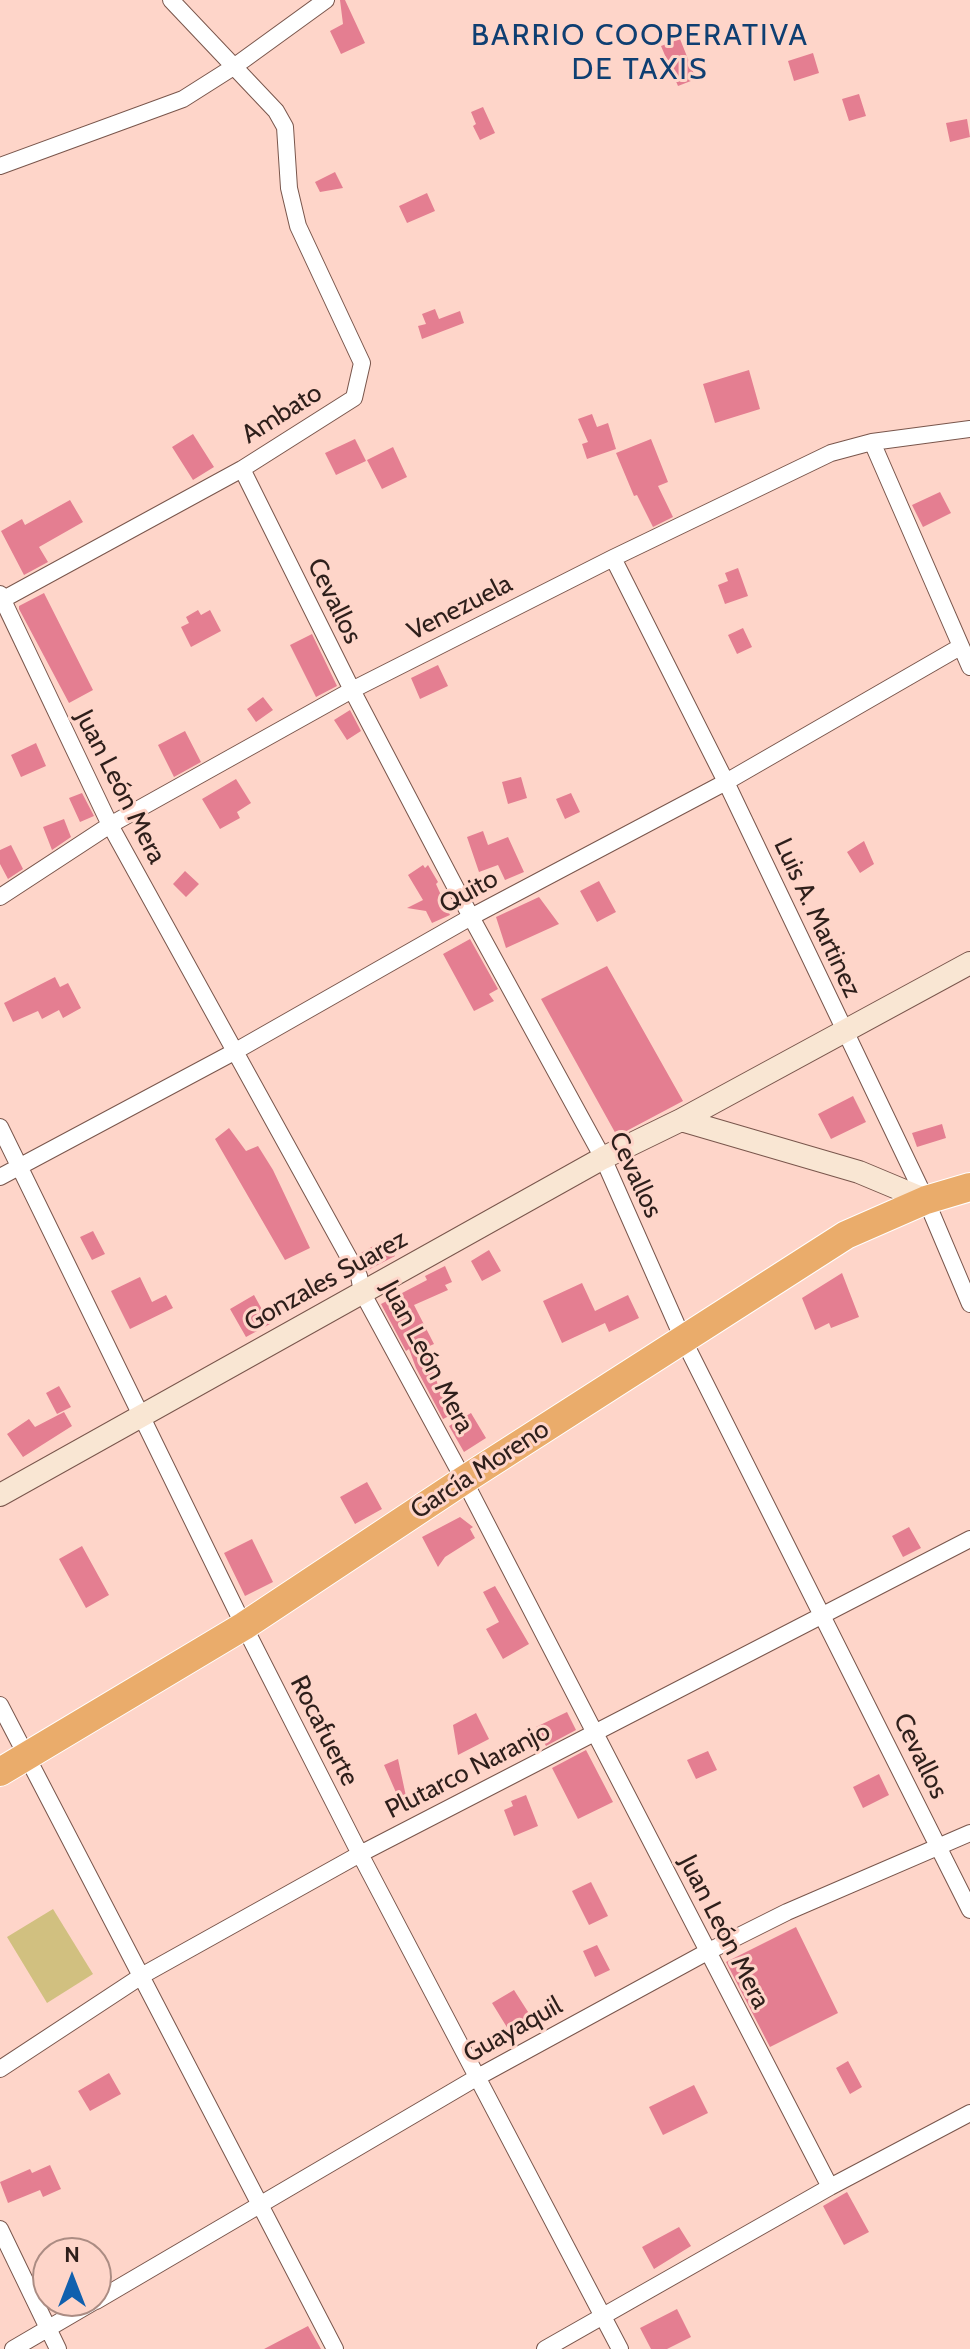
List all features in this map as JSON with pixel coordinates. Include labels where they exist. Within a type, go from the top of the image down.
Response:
[{"type":"highway","name":"García Moreno","points":[[0,1772],[244,1626],[464,1480],[846,1235],[926,1200],[970,1187]]},
{"type":"street","name":"Ambato","points":[[1,598],[242,469],[354,398],[362,363],[298,226],[289,188],[285,127],[276,111],[171,0]]},
{"type":"street","points":[[0,166],[183,99],[235,66],[326,0]]},
{"type":"street","name":"Venezuela","points":[[0,897],[110,825],[352,690],[613,558],[831,453],[872,442],[970,429]]},
{"type":"street","points":[[872,442],[970,667]]},
{"type":"street","name":"Cevallos","points":[[242,469],[352,690],[471,917],[603,1158],[683,1339],[970,1910]]},
{"type":"street","name":"Luis A. Martinez","points":[[613,558],[726,782],[926,1200],[970,1304]]},
{"type":"street","name":"Juan León Mera","points":[[1,598],[110,825],[359,1276],[362,1292],[464,1480],[830,2187]]},
{"type":"street","name":"Quito","points":[[0,1177],[234,1052],[471,917],[726,782],[960,647]]},
{"type":"street","name":"Gonzales Suarez","points":[[0,1495],[603,1158],[681,1120],[970,963]]},
{"type":"street","points":[[681,1120],[859,1172],[926,1200]]},
{"type":"street","name":"Rocafuerte","points":[[0,1127],[244,1626],[476,2078],[620,2349]]},
{"type":"street","name":"Plutarco Naranjo","points":[[0,2069],[143,1975],[360,1854],[970,1539]]},
{"type":"street","points":[[0,1705],[335,2349]]},
{"type":"street","name":"Guayaquil","points":[[112,2292],[476,2078],[707,1952],[787,1912],[970,1833]]},
{"type":"street","points":[[545,2349],[830,2187],[970,2113]]},
{"type":"street","points":[[0,2229],[58,2349]]},
{"type":"street","name":"Guayaquil","points":[[13,2349],[69,2317]]},
{"type":"shaded area","points":[[53,1909],[93,1974],[47,2003],[7,1937]]},
{"type":"building","points":[[340,0],[345,0],[365,43],[341,54],[330,31],[343,24]]},
{"type":"building","points":[[680,39],[696,79],[678,86],[661,46]]},
{"type":"building","points":[[813,53],[819,73],[794,81],[788,61]]},
{"type":"building","points":[[859,94],[866,116],[849,121],[842,99]]},
{"type":"building","points":[[483,107],[495,133],[480,140],[471,112]]},
{"type":"building","points":[[967,119],[970,137],[950,142],[946,123]]},
{"type":"building","points":[[335,172],[343,188],[320,192],[315,182]]},
{"type":"building","points":[[427,193],[435,211],[407,223],[399,206]]},
{"type":"building","points":[[435,309],[439,319],[460,311],[464,323],[422,339],[418,326],[426,324],[422,314]]},
{"type":"building","points":[[749,370],[760,409],[715,423],[703,384]]},
{"type":"building","points":[[592,414],[597,427],[608,423],[616,449],[587,459],[582,444],[588,442],[578,419]]},
{"type":"building","points":[[193,434],[214,467],[193,480],[172,447]]},
{"type":"building","points":[[355,439],[366,461],[336,475],[325,453]]},
{"type":"building","points":[[651,439],[668,482],[658,486],[673,517],[653,527],[637,495],[634,496],[616,453]]},
{"type":"building","points":[[393,447],[407,477],[382,489],[367,460]]},
{"type":"building","points":[[940,492],[951,513],[923,527],[912,505]]},
{"type":"building","points":[[70,500],[83,522],[39,547],[48,562],[24,575],[1,531],[22,519],[25,525]]},
{"type":"building","points":[[738,568],[748,596],[725,604],[718,585],[728,581],[725,573]]},
{"type":"building","points":[[44,593],[93,690],[69,703],[19,609],[19,606]]},
{"type":"building","points":[[198,610],[201,615],[210,610],[221,631],[191,647],[181,627],[189,623],[186,617]]},
{"type":"building","points":[[743,628],[752,647],[737,654],[728,635]]},
{"type":"building","points":[[312,634],[337,686],[316,697],[290,645]]},
{"type":"building","points":[[438,665],[448,686],[420,699],[411,678]]},
{"type":"building","points":[[263,697],[273,710],[256,722],[247,709]]},
{"type":"building","points":[[350,710],[361,731],[347,740],[334,720]]},
{"type":"building","points":[[185,731],[201,762],[174,777],[158,745]]},
{"type":"building","points":[[36,743],[46,766],[21,777],[11,755]]},
{"type":"building","points":[[521,777],[527,798],[508,804],[502,782]]},
{"type":"building","points":[[236,779],[251,803],[237,812],[240,818],[220,829],[202,799]]},
{"type":"building","points":[[82,793],[94,816],[80,822],[69,798]]},
{"type":"building","points":[[571,793],[580,812],[565,819],[556,799]]},
{"type":"building","points":[[64,819],[71,837],[52,850],[43,827]]},
{"type":"building","points":[[483,831],[488,845],[508,837],[524,872],[505,880],[498,865],[479,872],[467,837]]},
{"type":"building","points":[[864,841],[874,864],[860,873],[847,852]]},
{"type":"building","points":[[11,845],[23,869],[8,879],[0,864],[0,850]]},
{"type":"building","points":[[423,865],[425,868],[428,865],[438,882],[436,884],[450,915],[432,923],[426,911],[407,908],[423,900],[408,875]]},
{"type":"building","points":[[185,871],[199,884],[186,897],[173,884]]},
{"type":"building","points":[[599,881],[616,912],[597,922],[580,891]]},
{"type":"building","points":[[539,897],[559,924],[506,948],[496,917]]},
{"type":"building","points":[[470,939],[498,989],[489,994],[494,1001],[474,1011],[443,954]]},
{"type":"building","points":[[607,966],[683,1101],[617,1136],[541,999]]},
{"type":"building","points":[[55,977],[60,987],[68,983],[81,1008],[63,1018],[59,1010],[42,1019],[38,1011],[13,1022],[4,1003]]},
{"type":"building","points":[[853,1096],[866,1122],[831,1139],[818,1114]]},
{"type":"building","points":[[942,1124],[946,1138],[917,1147],[912,1133]]},
{"type":"building","points":[[229,1128],[246,1151],[258,1146],[273,1170],[310,1248],[285,1260],[215,1139]]},
{"type":"building","points":[[93,1231],[105,1254],[92,1260],[80,1237]]},
{"type":"building","points":[[386,1239],[395,1256],[368,1270],[359,1254]]},
{"type":"building","points":[[489,1250],[501,1271],[482,1281],[471,1261]]},
{"type":"building","points":[[445,1266],[452,1282],[445,1285],[448,1290],[414,1305],[434,1344],[425,1348],[449,1416],[443,1419],[409,1349],[406,1351],[381,1304],[427,1280],[425,1276]]},
{"type":"building","points":[[842,1273],[859,1317],[831,1328],[829,1323],[815,1330],[802,1298]]},
{"type":"building","points":[[140,1277],[152,1302],[166,1295],[173,1308],[130,1329],[111,1291]]},
{"type":"building","points":[[582,1283],[595,1311],[628,1295],[639,1318],[609,1332],[605,1323],[562,1343],[543,1301]]},
{"type":"building","points":[[254,1295],[270,1324],[246,1337],[230,1309]]},
{"type":"building","points":[[59,1386],[71,1407],[57,1414],[46,1393]]},
{"type":"building","points":[[64,1412],[72,1426],[23,1457],[7,1434],[29,1419],[35,1427]]},
{"type":"building","points":[[471,1413],[486,1438],[464,1452],[449,1426]]},
{"type":"building","points":[[367,1482],[382,1509],[355,1524],[340,1497]]},
{"type":"building","points":[[460,1517],[473,1527],[470,1529],[475,1538],[445,1557],[438,1567],[422,1537]]},
{"type":"building","points":[[909,1527],[921,1548],[903,1557],[892,1536]]},
{"type":"building","points":[[252,1539],[273,1582],[245,1596],[224,1553]]},
{"type":"building","points":[[82,1546],[109,1595],[86,1608],[59,1559]]},
{"type":"building","points":[[495,1586],[529,1644],[503,1659],[486,1629],[499,1622],[483,1592]]},
{"type":"building","points":[[567,1712],[576,1730],[546,1746],[536,1727]]},
{"type":"building","points":[[476,1713],[489,1739],[458,1755],[453,1725]]},
{"type":"building","points":[[586,1750],[613,1802],[578,1819],[552,1768]]},
{"type":"building","points":[[708,1751],[717,1770],[696,1779],[687,1760]]},
{"type":"building","points":[[398,1759],[407,1801],[401,1804],[384,1765]]},
{"type":"building","points":[[879,1774],[889,1795],[863,1808],[853,1787]]},
{"type":"building","points":[[526,1795],[538,1826],[514,1836],[504,1810],[513,1806],[511,1801]]},
{"type":"building","points":[[591,1882],[608,1916],[589,1925],[572,1891]]},
{"type":"building","points":[[796,1927],[838,2013],[770,2047],[726,1962]]},
{"type":"building","points":[[597,1945],[610,1970],[595,1977],[583,1951]]},
{"type":"building","points":[[514,1990],[530,2015],[508,2029],[492,2003]]},
{"type":"building","points":[[848,2061],[862,2087],[850,2094],[836,2068]]},
{"type":"building","points":[[109,2073],[121,2094],[90,2111],[78,2091]]},
{"type":"building","points":[[694,2085],[708,2113],[663,2135],[649,2107]]},
{"type":"building","points":[[50,2165],[61,2189],[43,2197],[40,2190],[8,2203],[0,2182],[30,2169],[32,2173]]},
{"type":"building","points":[[847,2192],[869,2232],[844,2245],[823,2206]]},
{"type":"building","points":[[679,2227],[691,2246],[654,2269],[642,2247]]},
{"type":"building","points":[[677,2309],[691,2337],[667,2349],[651,2349],[640,2328]]},
{"type":"building","points":[[308,2326],[321,2349],[264,2349]]},
{"type":"district","name":"BARRIO COOPERATIVA DE TAXIS","points":[[640,53]]}]
